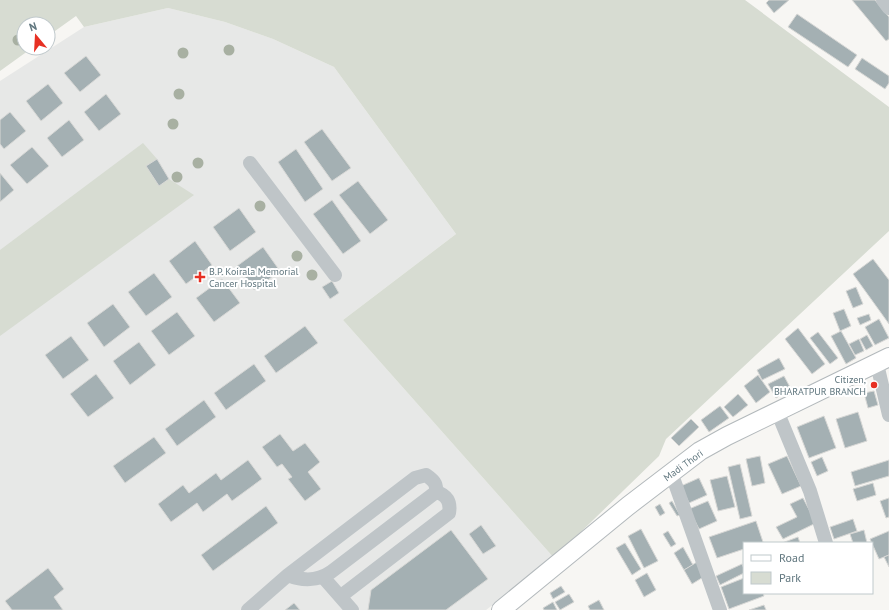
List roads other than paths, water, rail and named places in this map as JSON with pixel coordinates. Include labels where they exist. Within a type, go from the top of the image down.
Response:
[{"type":"main road","name":"Madi Thori","points":[[501,610],[628,506],[700,451],[726,436],[883,360]]},
{"type":"street","points":[[883,0],[889,8]]},
{"type":"street","points":[[250,162],[335,275]]},
{"type":"street","points":[[883,360],[889,414]]},
{"type":"street","points":[[777,411],[810,491],[826,542]]},
{"type":"street","points":[[672,472],[720,610]]},
{"type":"street","points":[[248,610],[288,575],[415,478],[426,475],[433,479],[437,486],[436,492],[323,577],[314,579],[297,579],[288,575]]},
{"type":"street","points":[[341,596],[449,513],[450,506],[448,500],[436,492]]},
{"type":"street","points":[[323,577],[352,610]]},
{"type":"place","name":"B.P. Koirala Memorial Cancer Hospital","points":[[200,277]]},
{"type":"place","name":"Citizen, BHARATPUR BRANCH","points":[[874,385]]}]
